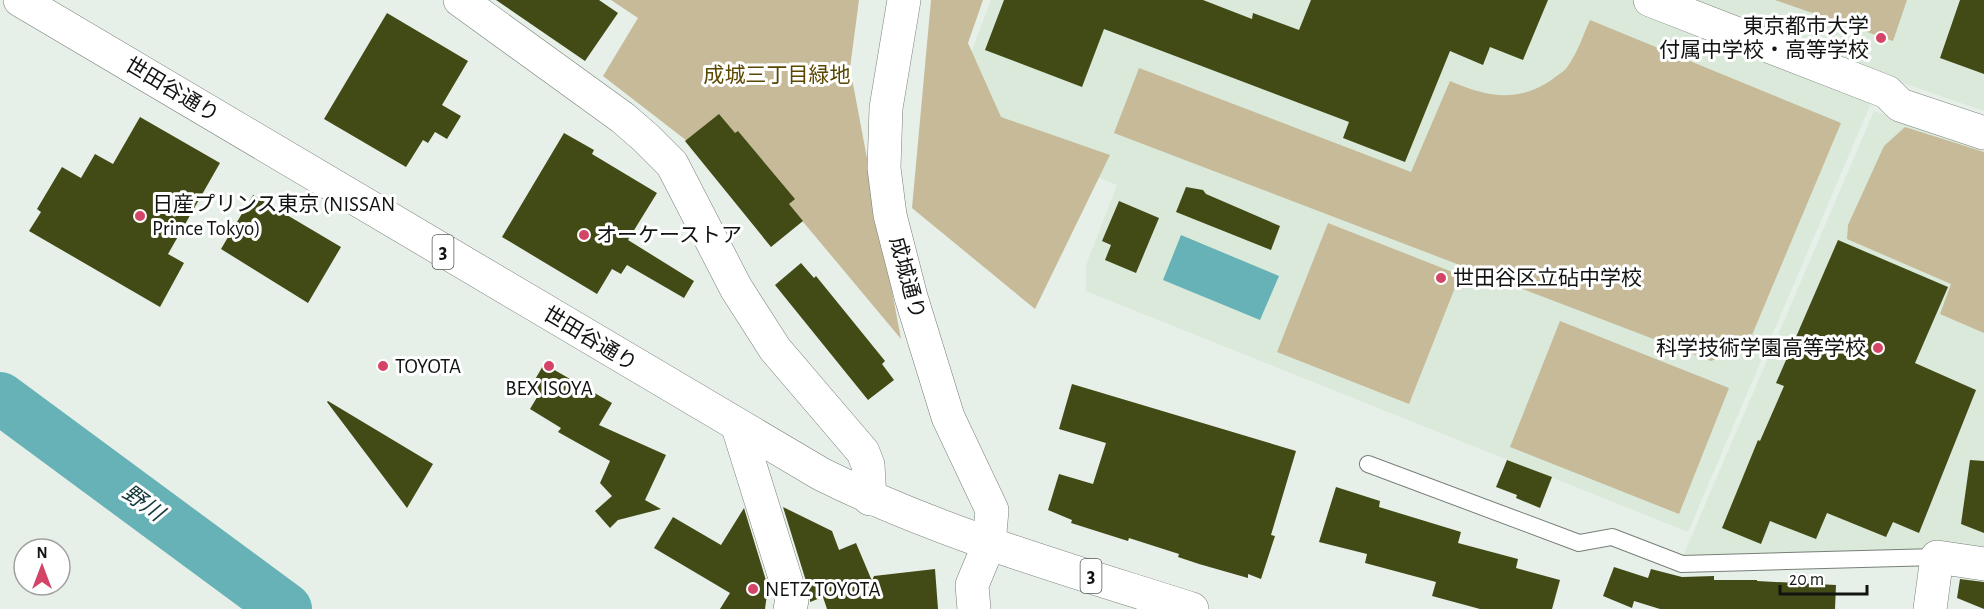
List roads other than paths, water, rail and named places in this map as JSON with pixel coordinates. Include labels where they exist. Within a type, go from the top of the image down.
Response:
[{"type":"street","name":"世田谷通り","points":[[20,0],[738,427],[821,474],[870,498],[989,544],[1192,609]]},
{"type":"street","points":[[460,0],[623,118],[672,164],[736,288],[775,349],[863,452],[868,465],[870,498]]},
{"type":"street","name":"成城通り","points":[[904,0],[886,108],[884,168],[890,215],[911,297],[948,417],[992,510],[989,544],[972,585],[974,609]]},
{"type":"street","points":[[1650,0],[1887,92],[1900,105],[1984,133]]},
{"type":"street","points":[[738,427],[792,600],[790,609]]},
{"type":"street","points":[[1930,609],[1937,557],[1984,564]]},
{"type":"lane","points":[[1368,464],[1579,543],[1612,537],[1682,564],[1937,557]]},
{"type":"water","points":[[1181,235],[1279,276],[1260,320],[1163,280]]},
{"type":"waterway","name":"野川","points":[[0,398],[286,609]]},
{"type":"place","name":"東京都市大学 付属中学校・高等学校","points":[[1881,38]]},
{"type":"place","name":"日産プリンス東京 (NISSAN Prince Tokyo)","points":[[140,216]]},
{"type":"place","name":"オーケーストア","points":[[584,235]]},
{"type":"place","name":"世田谷区立砧中学校","points":[[1441,278]]},
{"type":"place","name":"科学技術学園高等学校","points":[[1878,348]]},
{"type":"place","name":"TOYOTA","points":[[383,366]]},
{"type":"place","name":"BEX ISOYA","points":[[549,366]]},
{"type":"place","name":"NETZ TOYOTA","points":[[753,589]]},
{"type":"park label","name":"成城三丁目緑地","points":[[777,75]]}]
